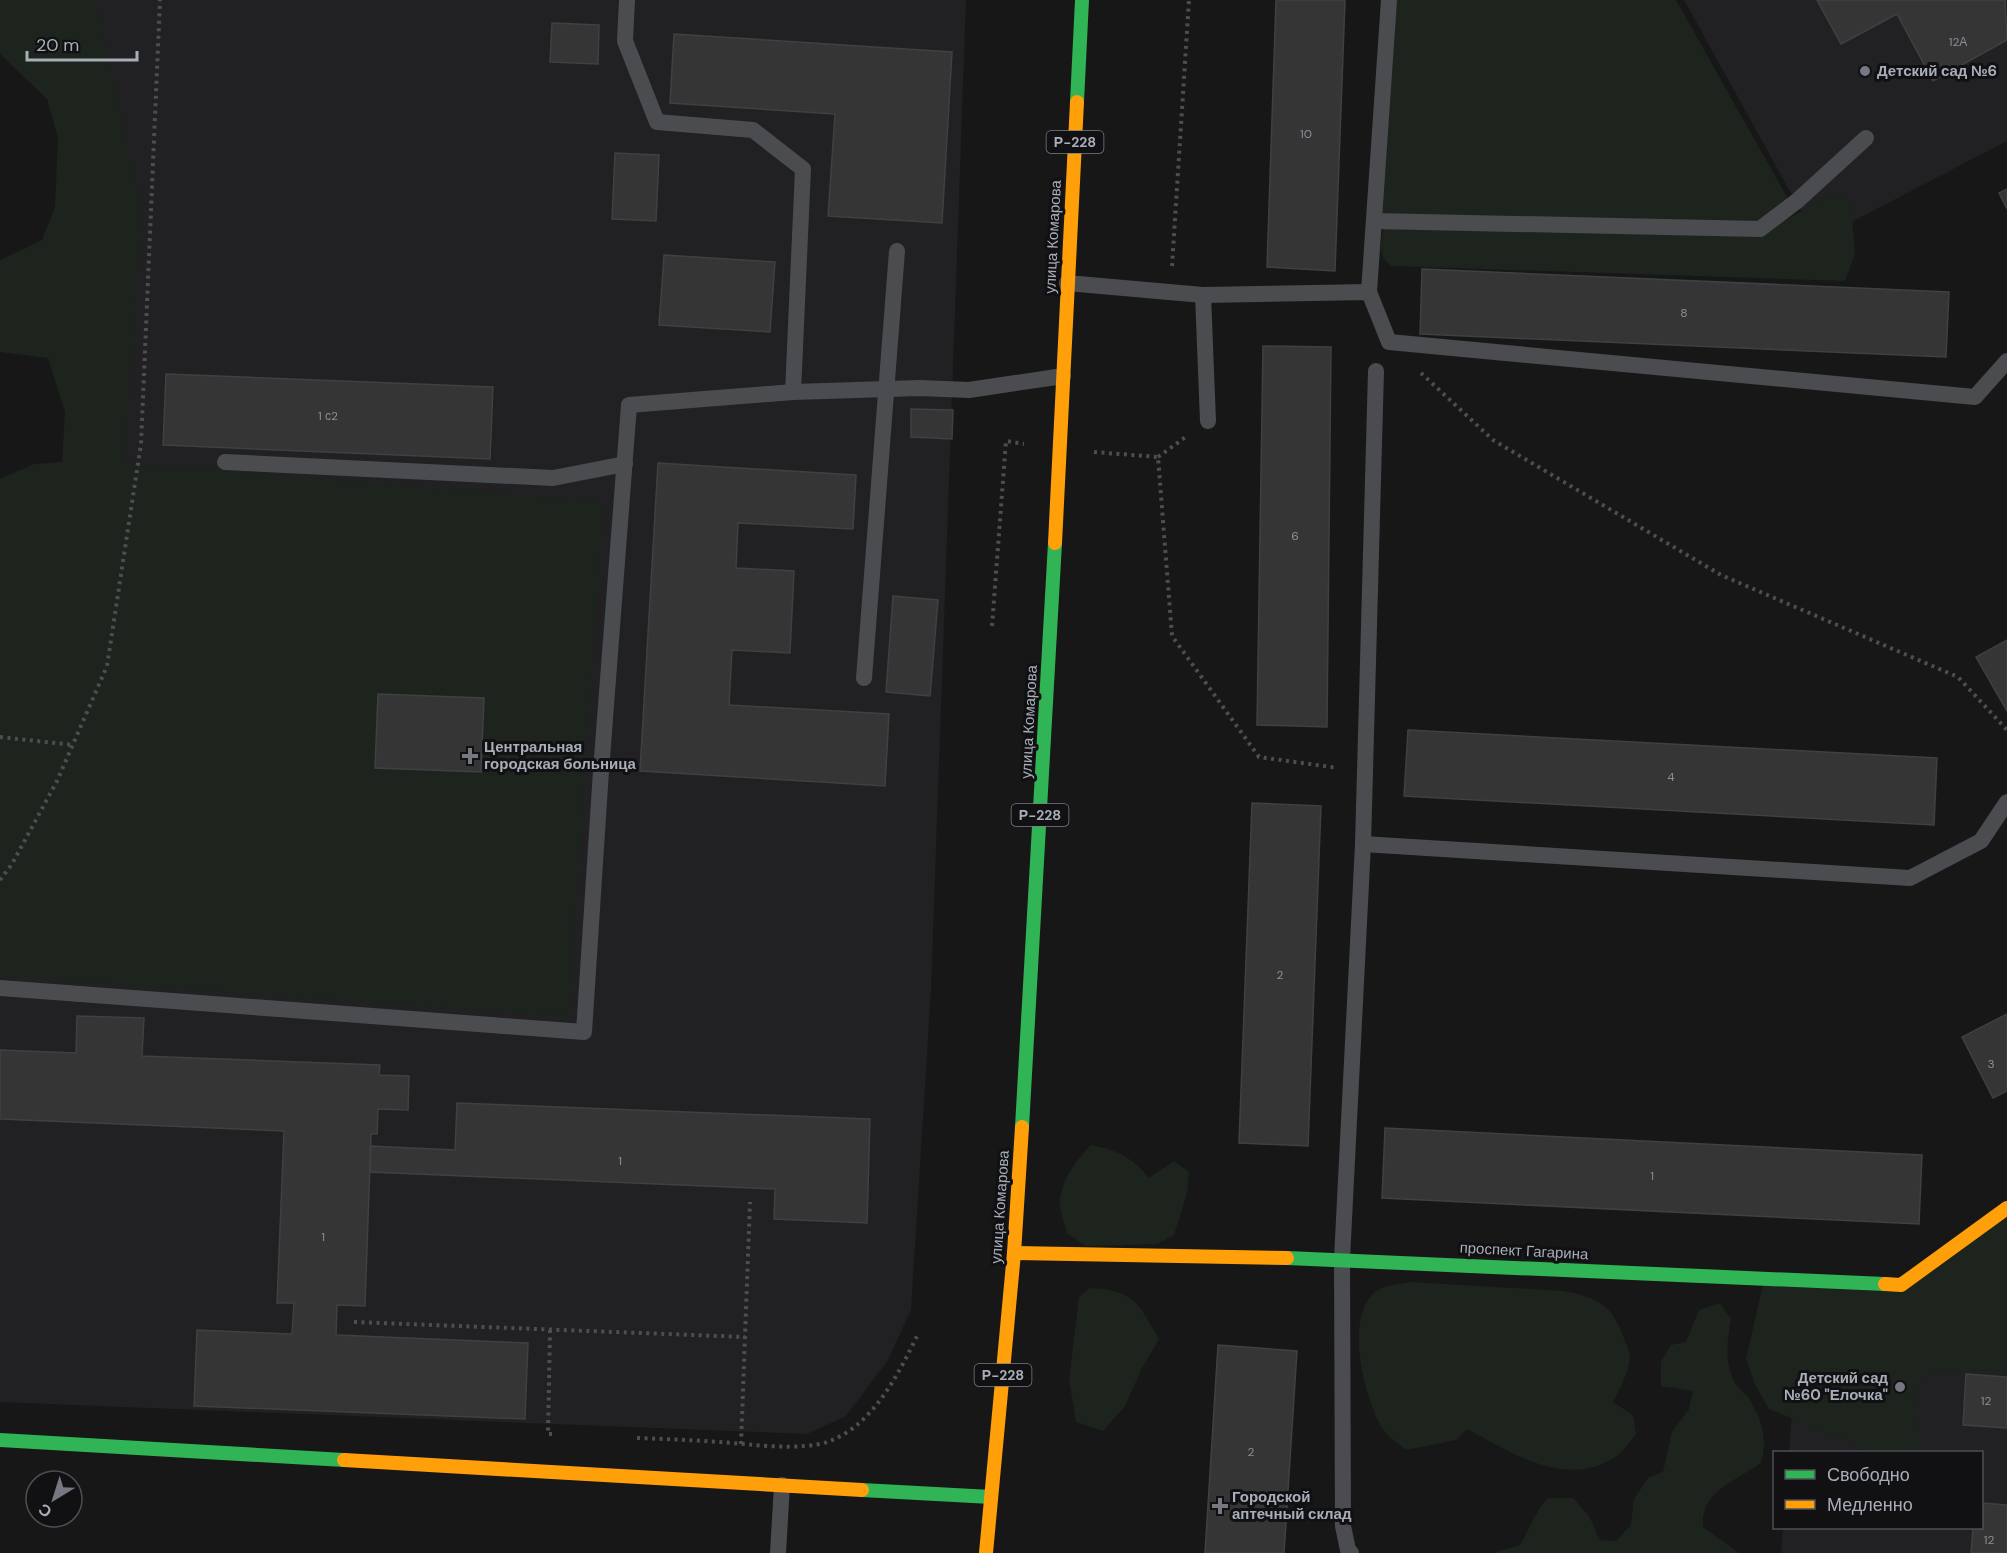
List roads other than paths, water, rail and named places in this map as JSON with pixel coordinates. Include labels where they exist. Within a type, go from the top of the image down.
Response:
[{"type":"street","name":"улица Комарова","points":[[986,1553],[1014,1253],[1082,0]]},
{"type":"street","name":"проспект Гагарина","points":[[1014,1253],[1342,1259],[1901,1285],[2007,1208]]},
{"type":"street","points":[[0,1440],[992,1497]]},
{"type":"lane","points":[[627,0],[625,41],[657,122],[753,130],[803,169],[794,392]]},
{"type":"lane","points":[[1389,0],[1369,292],[1389,342],[1975,397],[2007,361]]},
{"type":"lane","points":[[1374,221],[1760,229],[1797,201],[1866,138]]},
{"type":"lane","points":[[864,678],[897,251]]},
{"type":"lane","points":[[1067,283],[1203,296],[1369,292]]},
{"type":"lane","points":[[1203,296],[1208,422]]},
{"type":"lane","points":[[1352,1553],[1348,1550],[1343,1526],[1342,1259],[1363,844],[1376,371]]},
{"type":"lane","points":[[0,988],[584,1032],[629,405],[794,392],[887,389],[969,390],[1063,376]]},
{"type":"lane","points":[[225,462],[553,478],[625,464]]},
{"type":"lane","points":[[1363,844],[1910,878],[1981,841],[2007,802]]},
{"type":"lane","points":[[778,1553],[782,1485]]},
{"type":"place","name":"Детский сад №6","points":[[1865,71]]},
{"type":"place","name":"Центральная городская больница","points":[[470,756]]},
{"type":"place","name":"Детский сад №60 \"Елочка\"","points":[[1900,1387]]},
{"type":"place","name":"Городской аптечный склад","points":[[1220,1506]]}]
